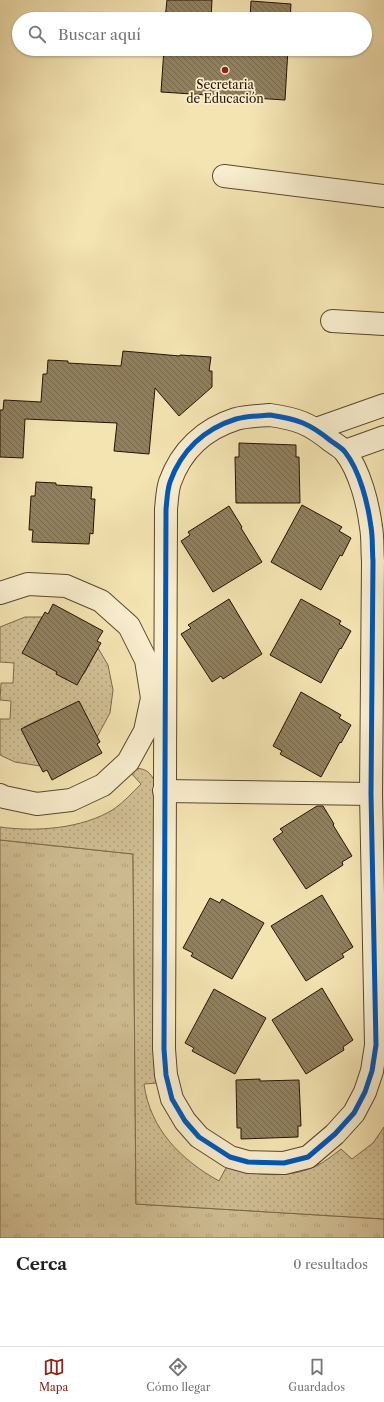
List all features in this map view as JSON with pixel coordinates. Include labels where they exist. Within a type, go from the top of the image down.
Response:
[{"type":"street","points":[[224,176],[384,196]]},
{"type":"street","points":[[332,321],[384,324]]},
{"type":"street","points":[[316,429],[384,405]]},
{"type":"street","points":[[270,415],[289,417],[304,422],[316,429],[345,452],[358,476],[371,528],[373,569],[371,794],[376,1044],[372,1071],[365,1092],[354,1113],[335,1134],[308,1157],[284,1163],[248,1162],[230,1157],[199,1137],[185,1121],[172,1099],[166,1075],[164,1049],[164,791],[158,697],[166,509],[170,484],[176,468],[186,452],[203,436],[237,419],[270,415]]},
{"type":"street","points":[[345,452],[384,437]]},
{"type":"street","points":[[0,593],[28,584],[66,586],[100,601],[129,626],[146,660],[158,697],[145,732],[128,762],[103,785],[71,800],[37,804],[0,795]]},
{"type":"street","points":[[164,791],[371,794]]},
{"type":"green space","points":[[25,617],[42,617],[28,642],[62,662],[56,674],[74,683],[80,672],[84,674],[98,648],[108,665],[113,690],[110,713],[97,737],[75,703],[59,711],[48,729],[42,718],[24,727],[31,739],[27,741],[40,766],[15,762],[0,755],[0,719],[10,719],[11,701],[0,700],[1,683],[13,683],[14,663],[0,662],[0,627]]},
{"type":"green space","points":[[135,768],[148,772],[155,782],[157,1083],[144,1084],[147,1100],[160,1129],[180,1153],[205,1173],[219,1181],[227,1166],[248,1172],[272,1175],[294,1173],[306,1170],[326,1160],[341,1149],[352,1159],[373,1143],[384,1127],[384,1219],[136,1204],[133,854],[0,840],[0,827],[43,829],[73,825],[101,816],[114,809],[141,784],[130,772]]},
{"type":"green space","points":[[0,840],[133,854],[136,1204],[384,1219],[384,1238],[0,1238]]},
{"type":"building","points":[[167,0],[212,0],[211,12],[166,12]]},
{"type":"building","points":[[251,1],[291,4],[290,12],[250,12]]},
{"type":"building","name":"Secretaria de Educación","points":[[164,56],[288,56],[285,100],[161,92]]},
{"type":"building","points":[[123,351],[211,357],[209,371],[212,371],[212,387],[179,416],[155,388],[149,454],[114,451],[117,423],[25,419],[23,458],[0,457],[0,410],[3,410],[4,400],[41,402],[43,374],[47,374],[48,360],[68,361],[68,363],[121,366]]},
{"type":"building","points":[[239,443],[296,445],[296,457],[299,457],[300,503],[236,503],[235,457],[239,457]]},
{"type":"building","points":[[36,482],[56,483],[56,485],[92,487],[91,499],[95,499],[93,534],[90,533],[89,544],[32,542],[33,530],[29,530],[31,496],[35,496]]},
{"type":"building","points":[[302,505],[342,527],[339,531],[351,538],[321,590],[271,562]]},
{"type":"building","points":[[229,506],[262,562],[213,592],[181,541],[190,535],[188,532]]},
{"type":"building","points":[[229,599],[262,654],[223,679],[221,676],[212,682],[181,634],[191,628],[188,625]]},
{"type":"building","points":[[301,599],[341,621],[339,624],[351,631],[321,683],[270,655]]},
{"type":"building","points":[[53,604],[103,631],[97,641],[101,643],[77,685],[22,653],[45,612],[48,614]]},
{"type":"building","points":[[301,692],[341,715],[339,718],[351,725],[321,777],[280,754],[282,751],[273,746]]},
{"type":"building","points":[[79,701],[100,742],[97,744],[102,753],[52,780],[47,770],[43,772],[21,729]]},
{"type":"building","points":[[317,806],[323,806],[352,856],[342,862],[343,865],[306,889],[273,839],[283,832],[280,829]]},
{"type":"building","points":[[322,895],[353,947],[342,954],[344,957],[306,981],[271,926]]},
{"type":"building","points":[[210,898],[220,903],[222,899],[264,923],[232,979],[191,956],[193,953],[183,948]]},
{"type":"building","points":[[322,988],[353,1040],[343,1047],[344,1050],[306,1074],[272,1020]]},
{"type":"building","points":[[214,989],[266,1018],[235,1074],[192,1051],[194,1048],[185,1043]]},
{"type":"building","points":[[260,1079],[260,1081],[299,1080],[301,1126],[298,1126],[298,1137],[241,1139],[241,1128],[237,1128],[236,1080]]},
{"type":"cycle path","points":[[270,415],[288,418],[309,426],[345,452],[355,468],[365,498],[372,531],[373,561],[371,794],[376,1045],[372,1071],[365,1092],[354,1113],[335,1134],[308,1157],[284,1163],[248,1162],[230,1157],[199,1137],[185,1121],[172,1099],[166,1075],[164,1049],[166,509],[168,489],[180,460],[204,435],[224,423],[236,419],[270,415]]},
{"type":"place","name":"Secretaria de Educación","points":[[225,70]]}]
